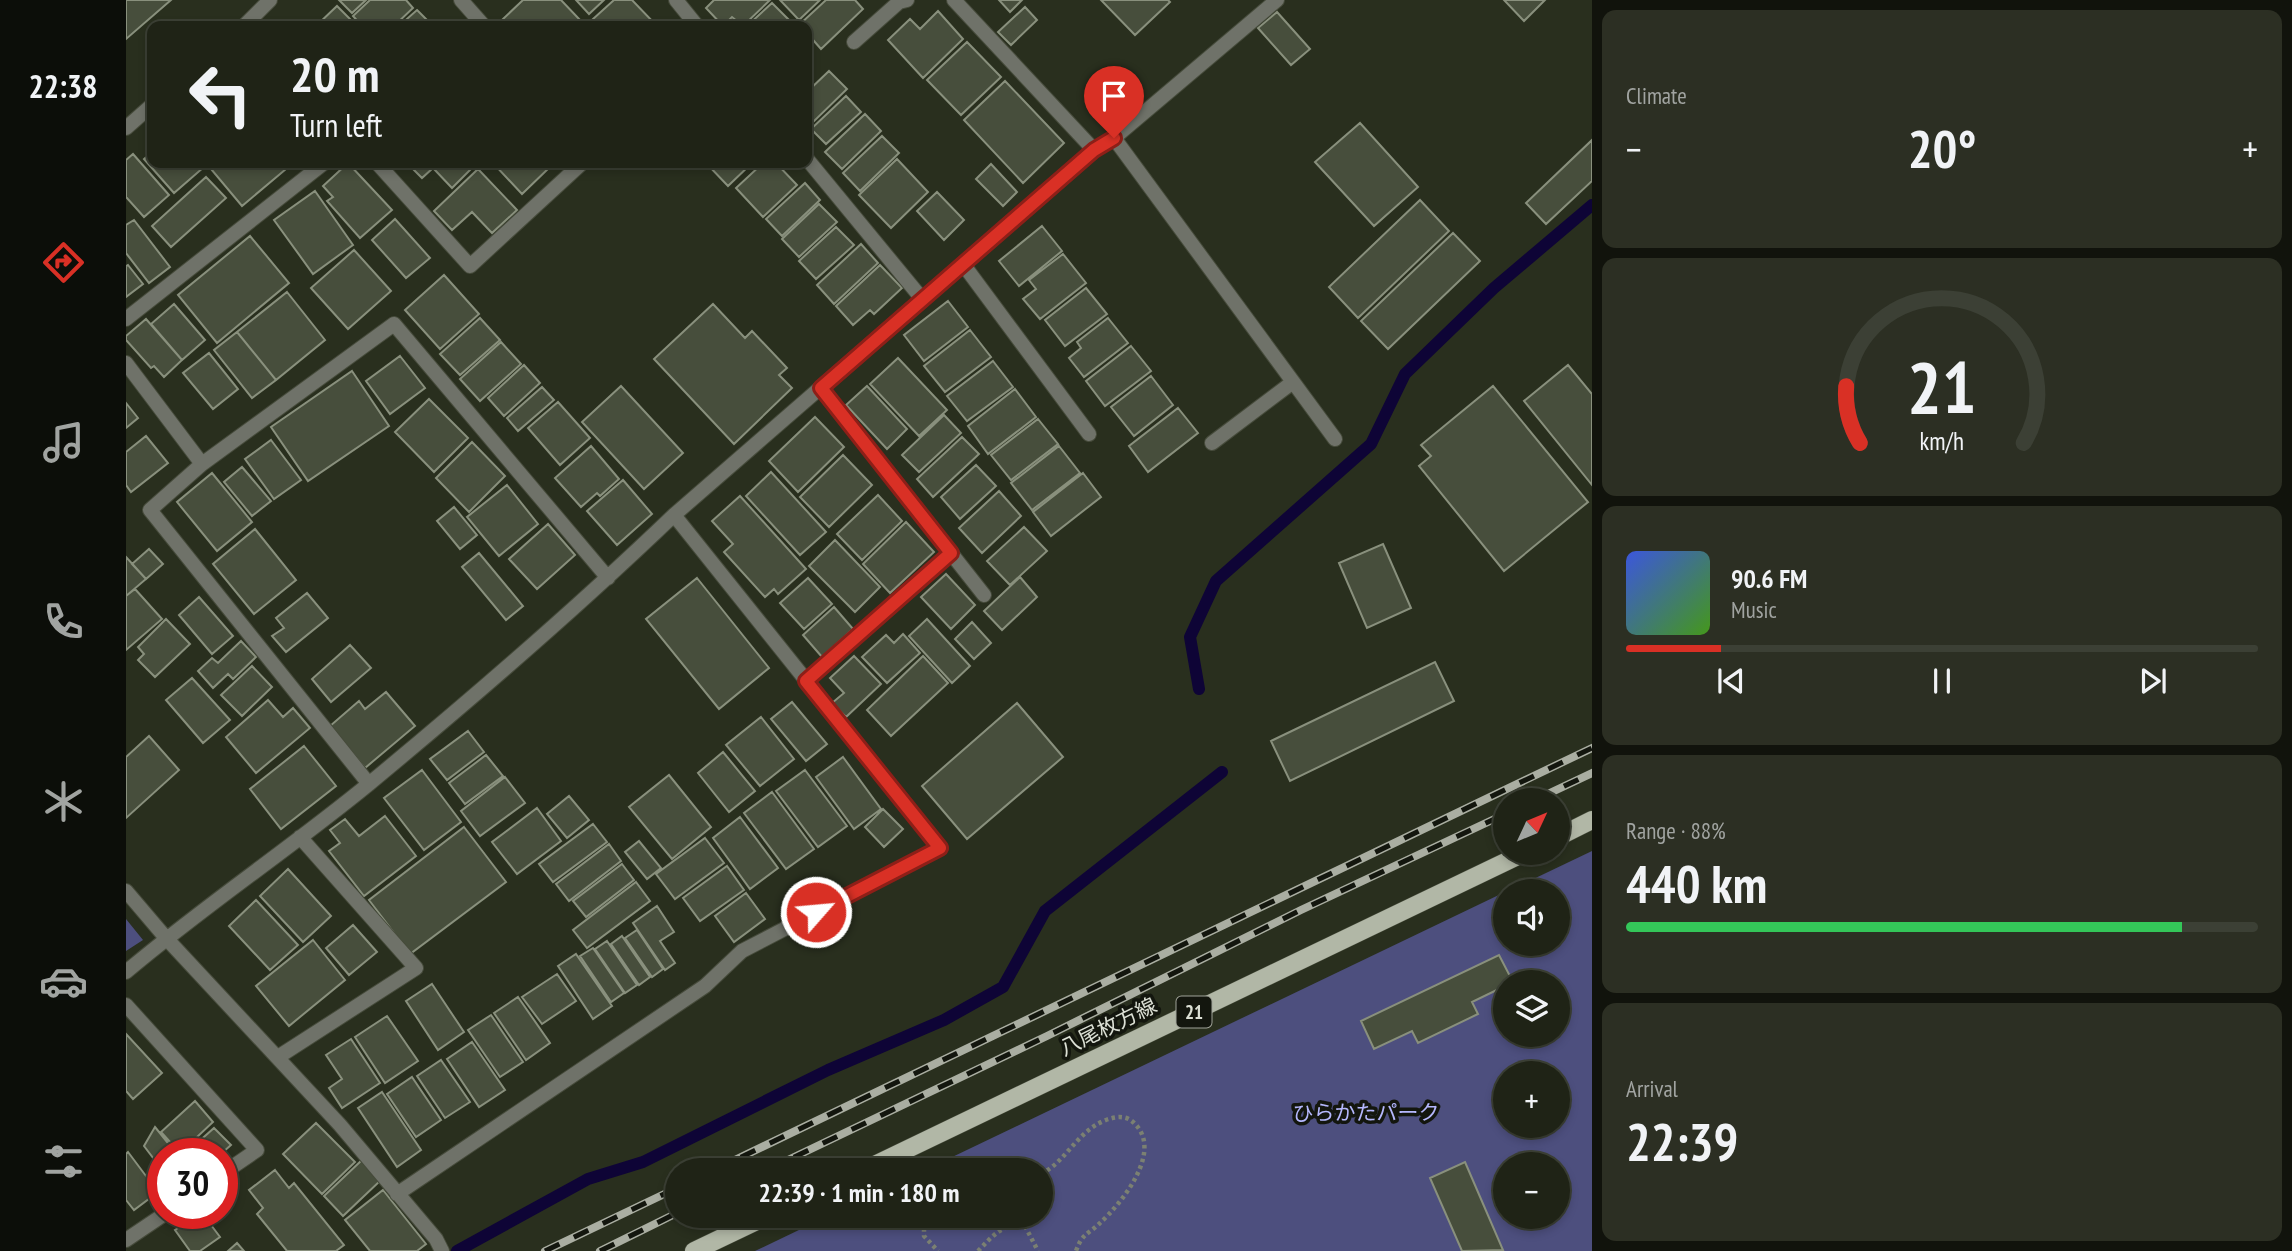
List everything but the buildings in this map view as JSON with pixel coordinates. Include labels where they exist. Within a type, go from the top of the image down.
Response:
[{"type":"main road","points":[[1570,831],[1592,820]]},
{"type":"main road","name":"八尾枚方線","points":[[889,1158],[1498,865]]},
{"type":"main road","points":[[694,1251],[742,1228]]},
{"type":"street","points":[[255,21],[270,0]]},
{"type":"street","points":[[461,0],[480,21]]},
{"type":"street","points":[[676,0],[693,21]]},
{"type":"street","points":[[854,42],[888,5],[907,0]]},
{"type":"street","points":[[954,0],[1094,150]]},
{"type":"street","points":[[126,972],[166,937],[369,784],[608,578],[674,515],[1094,150],[1114,138],[1277,0]]},
{"type":"street","points":[[126,128],[147,109]]},
{"type":"street","points":[[1114,138],[1335,439]]},
{"type":"street","points":[[812,165],[923,299]]},
{"type":"street","points":[[126,319],[318,168]]},
{"type":"street","points":[[382,168],[470,266],[577,168]]},
{"type":"street","points":[[963,264],[1089,434]]},
{"type":"street","points":[[369,784],[150,510],[202,464],[394,324],[608,578]]},
{"type":"street","points":[[126,363],[202,464]]},
{"type":"street","points":[[1212,443],[1293,382]]},
{"type":"street","points":[[821,388],[984,595]]},
{"type":"street","points":[[397,1194],[705,986],[742,951],[940,848],[674,515]]},
{"type":"street","points":[[806,681],[951,553]]},
{"type":"street","points":[[278,1057],[416,968],[300,837]]},
{"type":"street","points":[[126,891],[340,1125],[436,1239],[442,1251]]},
{"type":"street","points":[[126,1004],[257,1150],[238,1163]]},
{"type":"street","points":[[126,1241],[147,1226]]},
{"type":"path","points":[[1053,1165],[1076,1139],[1104,1120],[1120,1116],[1132,1120],[1143,1131],[1146,1145],[1143,1161],[1131,1186],[1098,1225],[1080,1238],[1076,1251]]},
{"type":"path","points":[[978,1251],[996,1231],[1016,1224],[1025,1226],[1038,1251]]},
{"type":"path","points":[[924,1228],[924,1236],[937,1251]]},
{"type":"green space","name":"ひらかたパーク","points":[[1592,851],[1592,1251],[755,1251],[803,1228],[1053,1228],[1053,1158],[950,1158],[1493,898],[1493,956],[1570,956],[1570,879],[1533,879],[1563,865],[1570,865],[1570,861]]},
{"type":"green space","points":[[126,919],[143,940],[126,951]]},
{"type":"waterway","points":[[1199,689],[1190,637],[1216,581],[1371,444],[1405,374],[1494,288],[1592,205]]},
{"type":"waterway","points":[[457,1251],[588,1179],[643,1162],[828,1070],[944,1020],[1003,987],[1045,911],[1222,772]]},
{"type":"railway","points":[[739,1158],[1592,748]]},
{"type":"railway","points":[[1560,788],[1592,773]]},
{"type":"railway","points":[[792,1158],[1301,910],[1493,820]]},
{"type":"railway","points":[[545,1251],[665,1194]]},
{"type":"railway","points":[[600,1251],[665,1219]]},
{"type":"route","points":[[816,912],[940,848],[806,681],[951,553],[821,388],[1094,150],[1114,138]]}]
